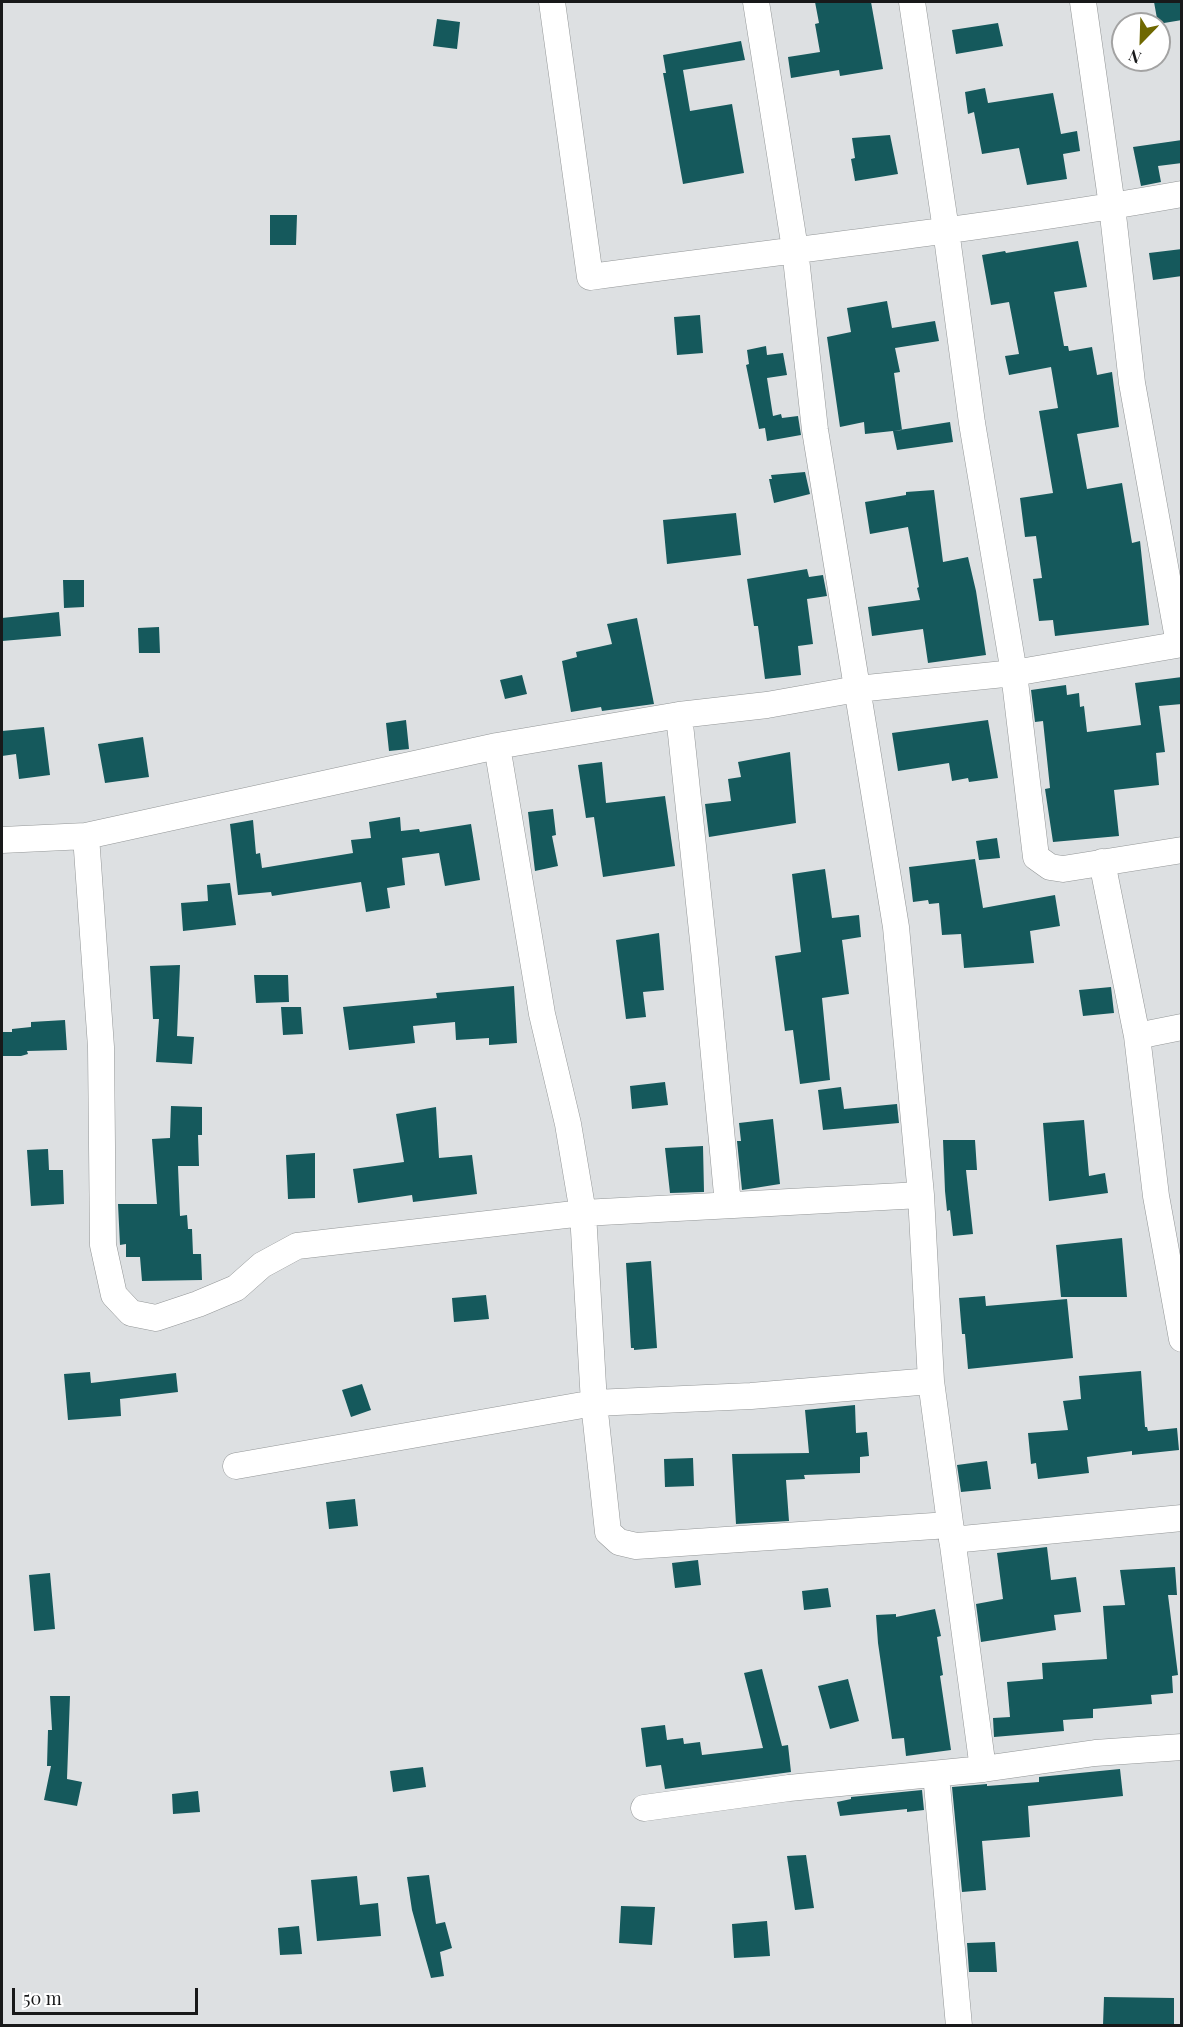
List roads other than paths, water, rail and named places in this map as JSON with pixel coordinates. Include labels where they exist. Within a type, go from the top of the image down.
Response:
[{"type":"street","points":[[552,2],[590,277],[946,230],[1182,194]]},
{"type":"street","points":[[756,2],[795,249],[814,430],[896,927],[921,1195],[931,1381],[983,1770]]},
{"type":"street","points":[[912,2],[972,423],[1014,673],[1036,857],[1050,867],[1063,869],[1182,850]]},
{"type":"street","points":[[2,840],[86,836],[497,746],[679,715],[767,705],[857,689],[1014,673],[1180,644],[1132,383],[1112,206],[1083,2]]},
{"type":"street","points":[[679,715],[729,1205]]},
{"type":"street","points":[[497,746],[542,1014],[568,1124],[583,1213],[594,1403],[608,1532],[619,1542],[636,1546],[951,1533],[1182,1518]]},
{"type":"street","points":[[86,836],[101,1047],[103,1245],[114,1295],[131,1313],[156,1318],[198,1305],[236,1288],[262,1265],[297,1246],[583,1213],[921,1195]]},
{"type":"street","points":[[1102,862],[1137,1036],[1156,1196],[1182,1339]]},
{"type":"street","points":[[1137,1036],[1182,1027]]},
{"type":"street","points":[[236,1466],[594,1403],[751,1396],[931,1381]]},
{"type":"street","points":[[644,1808],[789,1788],[983,1770],[1095,1753],[1182,1748]]},
{"type":"street","points":[[936,1774],[959,2025]]}]
